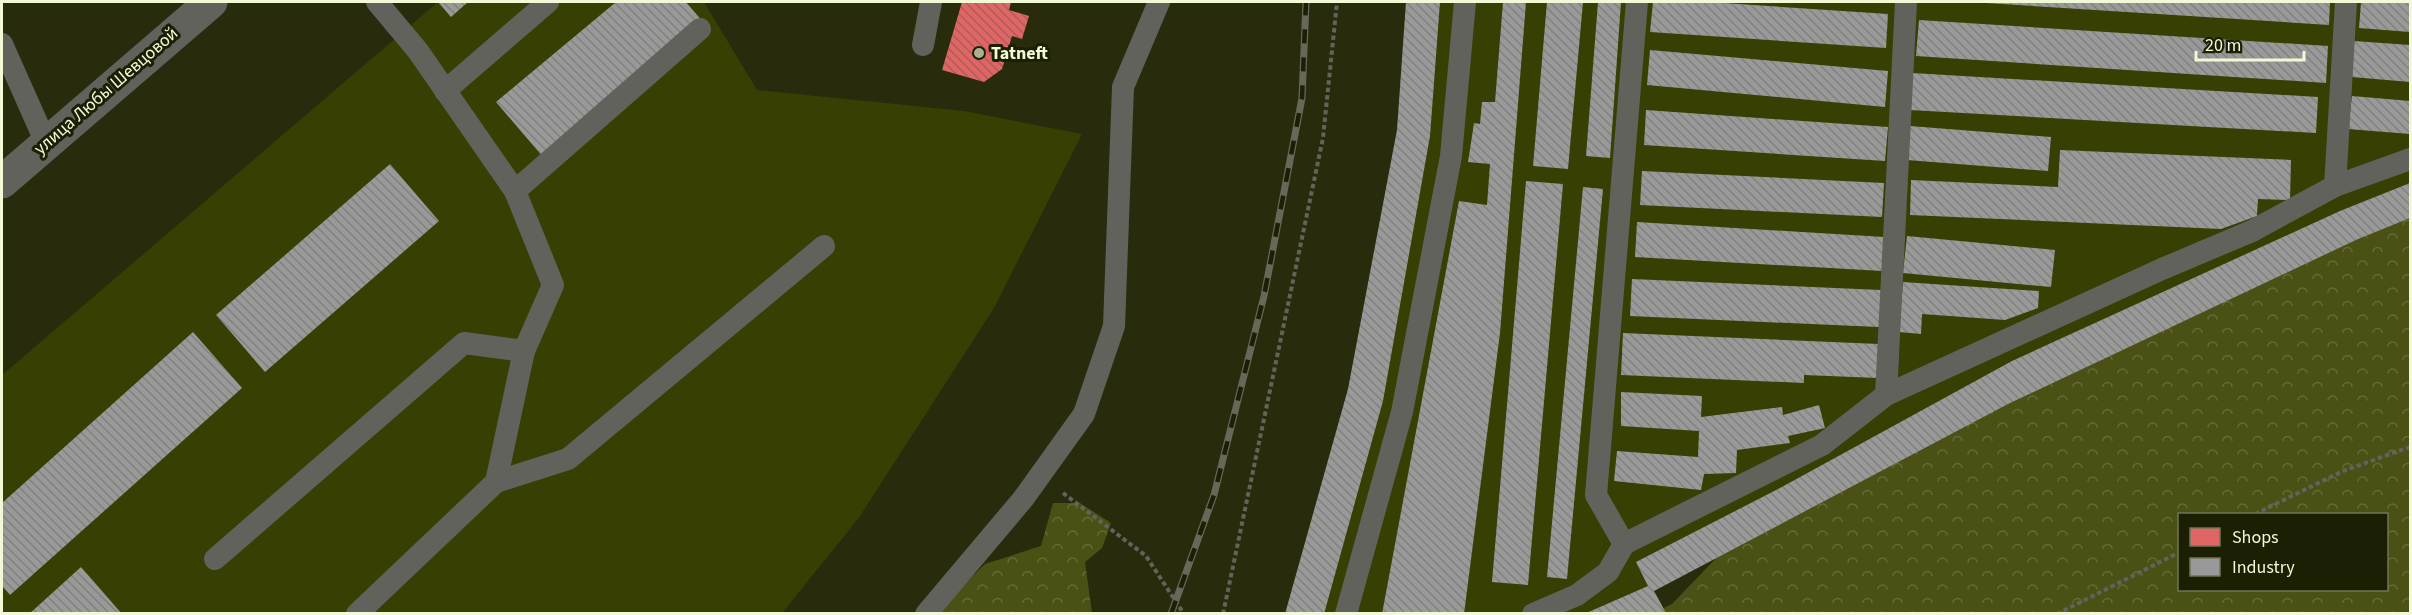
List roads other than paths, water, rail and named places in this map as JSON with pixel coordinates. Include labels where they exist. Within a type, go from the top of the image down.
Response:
[{"type":"street","name":"улица Любы Шевцовой","points":[[2,182],[211,2]]},
{"type":"lane","points":[[377,2],[418,51],[514,191],[553,285],[524,351],[496,482]]},
{"type":"lane","points":[[445,91],[548,2]]},
{"type":"lane","points":[[923,45],[931,2]]},
{"type":"lane","points":[[926,614],[1023,499],[1084,414],[1114,326],[1123,87],[1159,2]]},
{"type":"lane","points":[[1347,614],[1402,412],[1451,156],[1465,2]]},
{"type":"lane","points":[[1624,544],[1596,495],[1637,2]]},
{"type":"lane","points":[[1886,395],[1898,118],[1906,2]]},
{"type":"lane","points":[[2335,186],[2346,2]]},
{"type":"lane","points":[[514,191],[700,29]]},
{"type":"lane","points":[[2,44],[46,143]]},
{"type":"lane","points":[[1533,614],[1576,595],[1608,572],[1624,544],[1822,445],[1886,395],[2162,269],[2252,231],[2335,186],[2410,159]]},
{"type":"lane","points":[[357,614],[496,482],[568,459],[824,246]]},
{"type":"lane","points":[[215,559],[465,344],[524,351]]},
{"type":"railway","points":[[1171,614],[1214,495],[1264,296],[1302,98],[1306,2]]},
{"type":"place","name":"Tatneft","points":[[979,53]]}]
